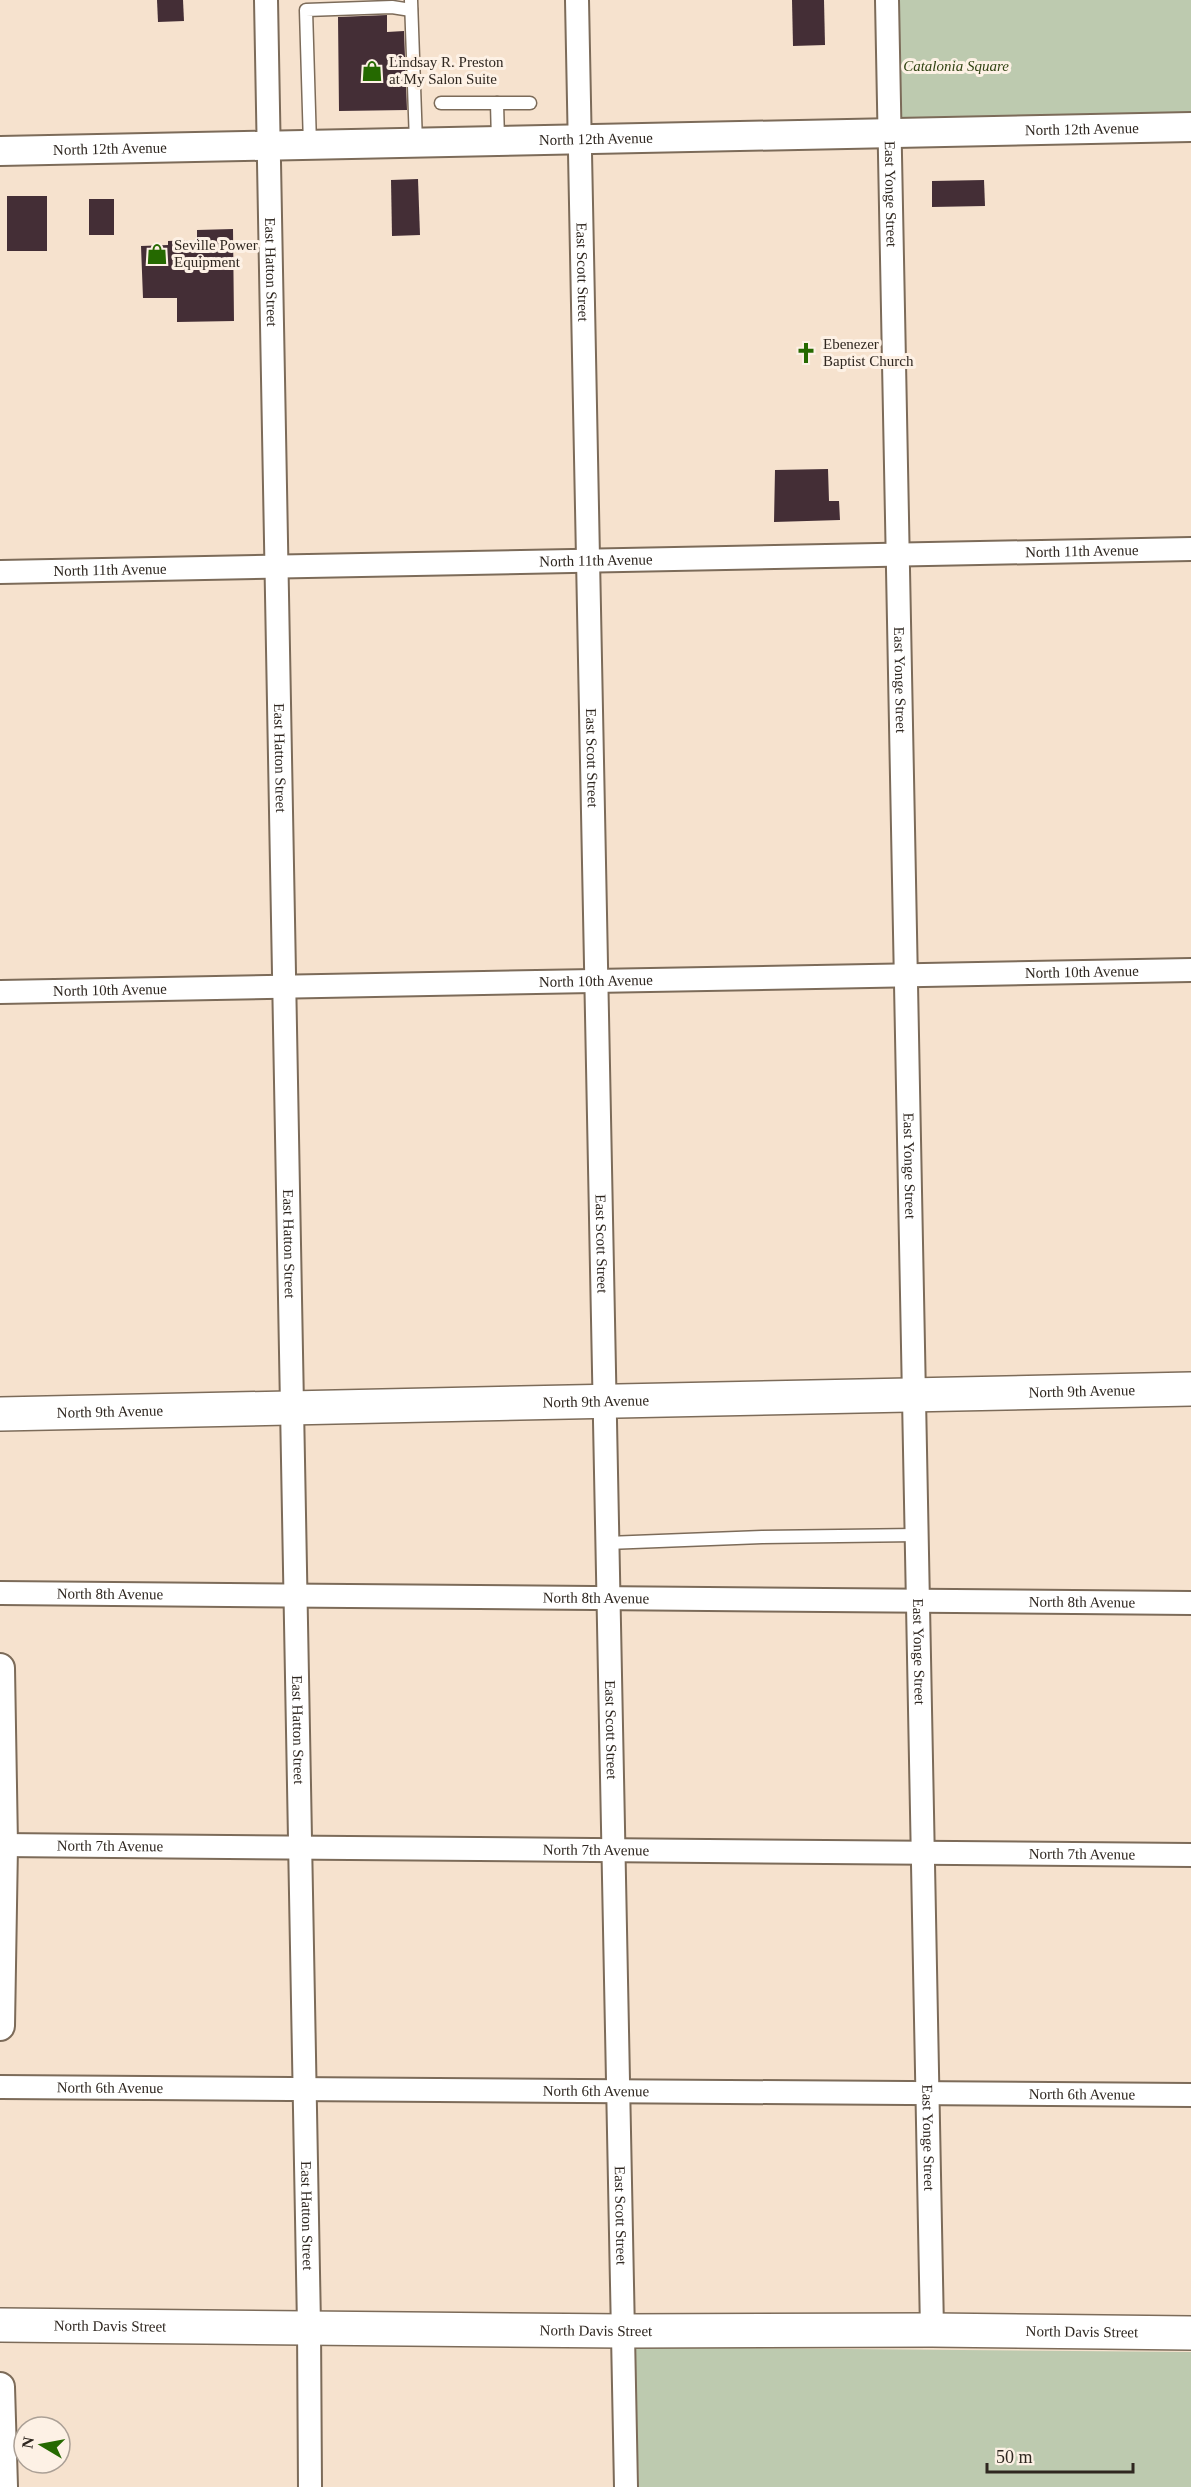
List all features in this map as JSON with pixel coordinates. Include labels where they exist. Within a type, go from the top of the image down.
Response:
[{"type":"main road","name":"North 9th Avenue","points":[[0,1414],[1191,1389]]},
{"type":"main road","name":"North Davis Street","points":[[0,2325],[309,2326],[623,2331],[932,2330],[1191,2333]]},
{"type":"street","name":"East Hatton Street","points":[[266,0],[305,2088],[310,2487]]},
{"type":"street","name":"East Scott Street","points":[[577,0],[626,2487]]},
{"type":"street","name":"East Yonge Street","points":[[887,0],[932,2330]]},
{"type":"street","name":"North 12th Avenue","points":[[0,151],[1191,127]]},
{"type":"street","name":"North 11th Avenue","points":[[0,572],[1191,549]]},
{"type":"street","name":"North 10th Avenue","points":[[0,992],[1191,970]]},
{"type":"street","name":"North 8th Avenue","points":[[0,1593],[1191,1603]]},
{"type":"street","points":[[0,1668],[0,2026]]},
{"type":"street","name":"North 7th Avenue","points":[[1,1845],[1191,1855]]},
{"type":"street","name":"North 6th Avenue","points":[[0,2087],[1191,2095]]},
{"type":"street","points":[[0,2387],[3,2487]]},
{"type":"lane","points":[[310,145],[306,10],[411,5],[416,143]]},
{"type":"lane","points":[[441,103],[530,103]]},
{"type":"lane","points":[[497,103],[498,141]]},
{"type":"lane","points":[[607,1543],[762,1537],[917,1535]]},
{"type":"green space","name":"Catalonia Square","points":[[887,0],[1191,0],[1191,127],[890,133]]},
{"type":"green space","points":[[634,2347],[1191,2352],[1191,2487],[639,2487]]},
{"type":"building","points":[[157,0],[183,0],[184,21],[158,22]]},
{"type":"building","points":[[792,0],[824,0],[825,45],[793,46]]},
{"type":"building","points":[[387,15],[387,32],[404,31],[407,110],[339,111],[338,17]]},
{"type":"building","points":[[418,179],[420,235],[392,236],[391,180]]},
{"type":"building","points":[[984,180],[985,206],[932,207],[932,181]]},
{"type":"building","points":[[7,196],[47,196],[47,251],[7,251]]},
{"type":"building","points":[[89,199],[114,199],[114,235],[89,235]]},
{"type":"building","points":[[233,229],[234,321],[177,322],[177,298],[143,298],[141,246],[168,245],[168,241],[197,240],[197,230]]},
{"type":"building","points":[[828,469],[829,501],[839,501],[840,520],[774,522],[775,470]]},
{"type":"place","name":"Lindsay R. Preston at My Salon Suite","points":[[372,71]]},
{"type":"place","name":"Seville Power Equipment","points":[[157,254]]},
{"type":"place","name":"Ebenezer Baptist Church","points":[[806,353]]}]
